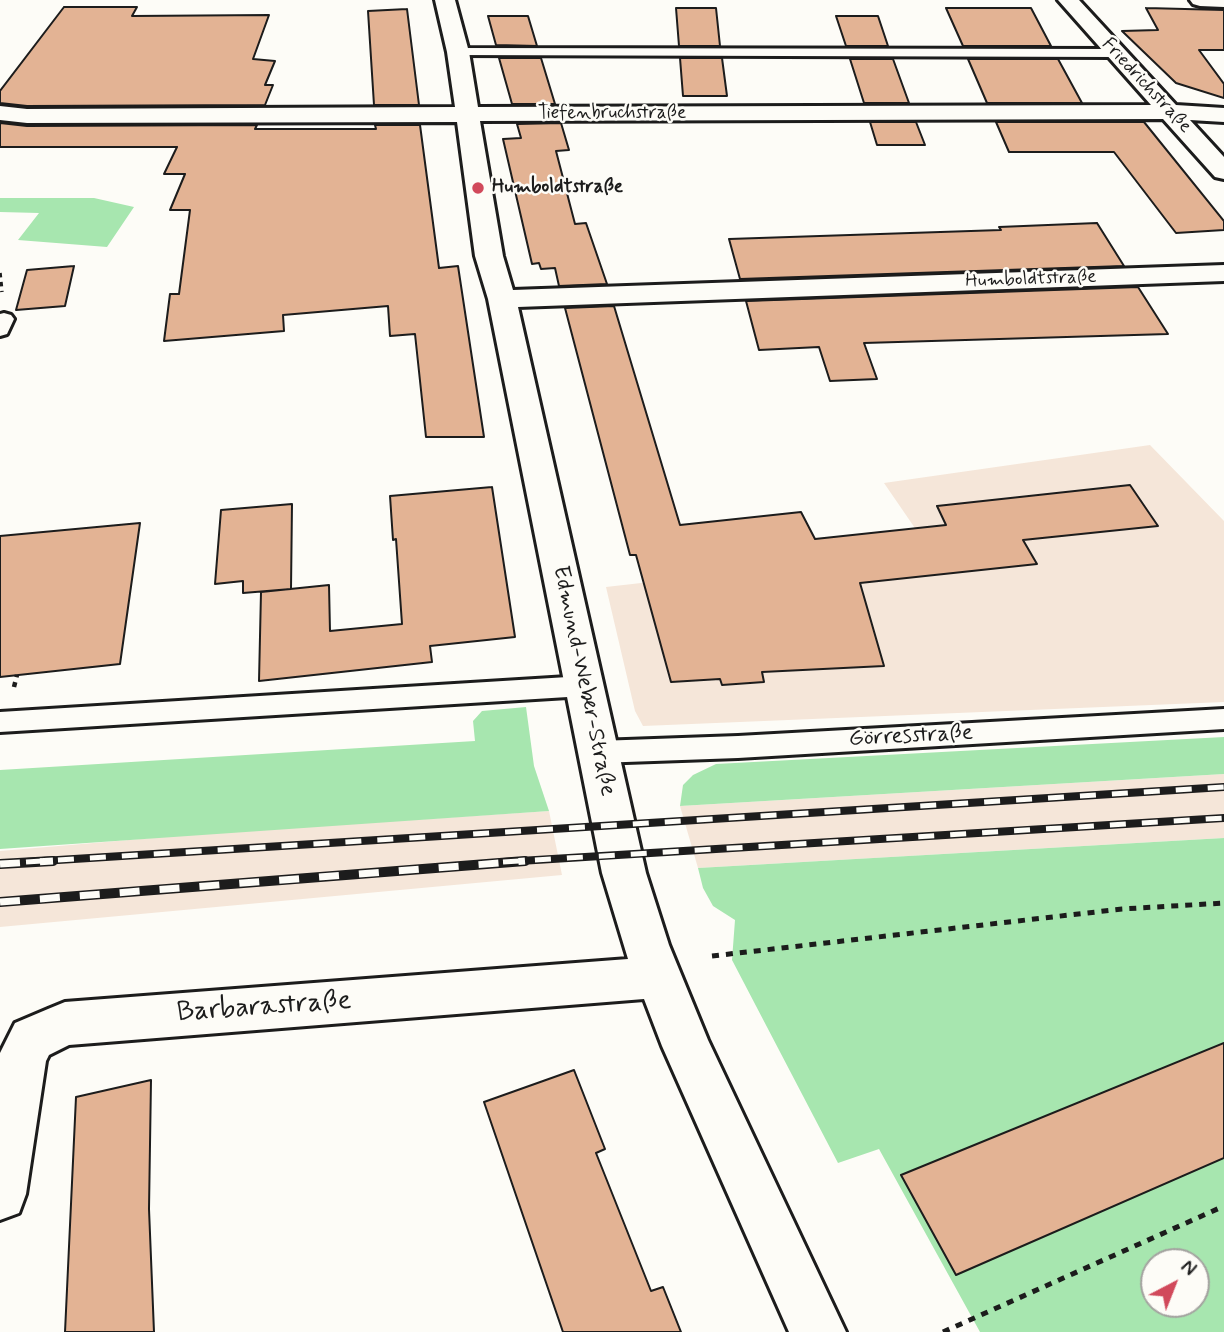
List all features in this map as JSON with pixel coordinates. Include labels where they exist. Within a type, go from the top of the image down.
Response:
[{"type":"street","name":"Edmund-Weber-Straße","points":[[445,0],[458,51],[489,256],[502,299],[624,873],[659,977],[686,1046],[818,1332]]},
{"type":"street","name":"Friedrichstraße","points":[[1068,0],[1224,172]]},
{"type":"street","points":[[1200,0],[1224,1]]},
{"type":"street","name":"Tiefenbruchstraße","points":[[0,113],[27,116],[1171,112],[1224,115]]},
{"type":"street","name":"Humboldtstraße","points":[[502,299],[1224,273]]},
{"type":"street","name":"Barbarastraße","points":[[0,1194],[22,1059],[32,1040],[65,1024],[659,977]]},
{"type":"lane","points":[[458,51],[1115,53]]},
{"type":"lane","points":[[0,722],[584,686]]},
{"type":"lane","name":"Görresstraße","points":[[598,752],[738,747],[1224,719]]},
{"type":"path","points":[[712,956],[1122,909],[1224,903]]},
{"type":"path","points":[[943,1332],[1224,1206]]},
{"type":"shaded area","points":[[1150,445],[1224,521],[1224,702],[643,726],[635,711],[606,587],[930,550],[884,483]]},
{"type":"shaded area","points":[[1224,774],[1224,838],[698,868],[680,806]]},
{"type":"shaded area","points":[[549,811],[562,875],[0,927],[0,851],[210,833]]},
{"type":"green space","points":[[0,198],[94,198],[134,207],[107,247],[18,240],[39,213],[0,212]]},
{"type":"green space","points":[[526,707],[534,766],[549,811],[0,849],[0,770],[475,741],[473,721],[482,711]]},
{"type":"green space","points":[[1224,737],[1224,774],[680,806],[683,785],[693,775],[716,764]]},
{"type":"green space","points":[[1224,838],[1224,1332],[980,1332],[879,1149],[838,1163],[732,960],[735,920],[713,906],[703,888],[698,868]]},
{"type":"building","points":[[64,7],[137,7],[132,16],[269,15],[253,59],[275,61],[265,85],[273,85],[265,105],[27,106],[0,103],[0,91]]},
{"type":"building","points":[[676,8],[716,8],[720,46],[679,46]]},
{"type":"building","points":[[946,8],[1031,8],[1051,46],[963,46]]},
{"type":"building","points":[[1146,8],[1224,10],[1224,50],[1199,50],[1224,84],[1224,98],[1176,83],[1122,31],[1158,30]]},
{"type":"building","points":[[407,9],[419,105],[374,105],[368,11]]},
{"type":"building","points":[[488,16],[528,16],[537,46],[496,45]]},
{"type":"building","points":[[836,16],[878,16],[888,46],[846,46]]},
{"type":"building","points":[[499,58],[541,58],[555,104],[512,104]]},
{"type":"building","points":[[680,58],[722,58],[727,96],[683,96]]},
{"type":"building","points":[[850,59],[893,59],[909,103],[864,103]]},
{"type":"building","points":[[968,59],[1058,59],[1082,103],[987,103]]},
{"type":"building","points":[[870,122],[916,122],[925,145],[877,145]]},
{"type":"building","points":[[996,122],[1144,122],[1224,221],[1224,230],[1176,233],[1114,152],[1009,152]]},
{"type":"building","points":[[0,123],[27,126],[257,125],[255,129],[376,129],[375,125],[420,125],[439,268],[458,266],[484,437],[426,437],[415,334],[390,336],[388,306],[283,315],[284,331],[164,341],[170,294],[179,294],[190,210],[170,210],[185,174],[164,174],[177,147],[0,147]]},
{"type":"building","points":[[561,123],[569,150],[556,151],[575,224],[586,223],[607,284],[559,286],[555,268],[541,269],[539,263],[532,264],[503,139],[521,138],[517,124]]},
{"type":"building","points":[[1097,223],[1124,266],[740,279],[729,239],[1001,230],[999,227]]},
{"type":"building","points":[[74,266],[65,306],[16,310],[27,270]]},
{"type":"building","points":[[1138,287],[1168,334],[864,343],[877,379],[830,381],[819,347],[759,350],[746,301]]},
{"type":"building","points":[[614,306],[680,525],[801,512],[815,539],[946,525],[937,506],[1130,485],[1158,526],[1023,540],[1037,564],[860,583],[884,666],[762,672],[764,682],[722,685],[720,679],[671,682],[636,555],[630,555],[565,308]]},
{"type":"building","points":[[492,487],[515,637],[430,646],[432,662],[259,681],[261,592],[329,585],[330,631],[402,624],[390,496]]},
{"type":"building","points":[[292,504],[291,589],[243,593],[243,581],[215,584],[221,510]]},
{"type":"building","points":[[140,523],[120,664],[0,677],[0,536]]},
{"type":"building","points":[[1224,1043],[1224,1158],[956,1275],[901,1175]]},
{"type":"building","points":[[574,1070],[605,1149],[596,1153],[651,1291],[663,1287],[681,1332],[563,1332],[484,1102]]},
{"type":"building","points":[[151,1080],[149,1209],[154,1332],[65,1332],[76,1097]]},
{"type":"railway","points":[[26,862],[1224,787]]},
{"type":"railway","points":[[503,862],[1224,818]]},
{"type":"railway","points":[[0,864],[53,861]]},
{"type":"railway","points":[[0,902],[525,861]]},
{"type":"place","name":"Humboldtstraße","points":[[478,188]]}]
